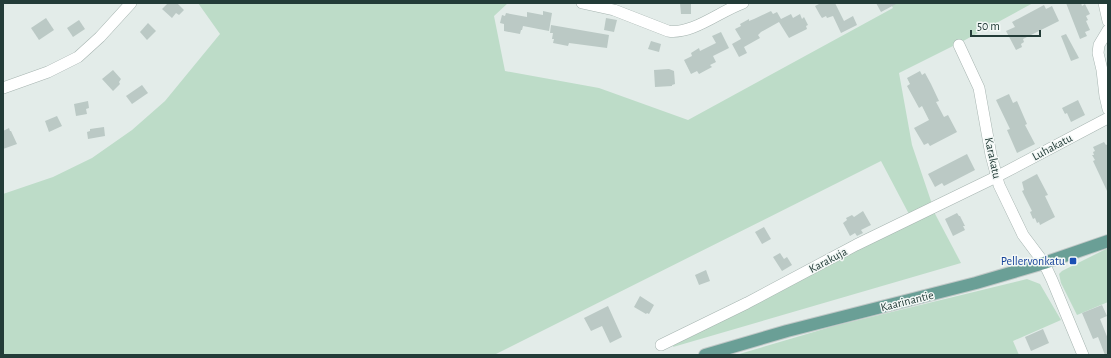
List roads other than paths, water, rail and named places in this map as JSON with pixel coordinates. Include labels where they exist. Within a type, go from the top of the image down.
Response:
[{"type":"main road","name":"Kaarinantie","points":[[705,355],[787,331],[976,283],[1044,263],[1108,241]]},
{"type":"street","points":[[3,88],[48,72],[78,57],[100,37],[131,3]]},
{"type":"street","points":[[582,3],[614,10],[668,31],[675,32],[689,29],[743,3]]},
{"type":"street","points":[[1104,3],[1108,21]]},
{"type":"street","points":[[1108,30],[1099,45],[1098,53],[1108,109]]},
{"type":"street","name":"Karakatu","points":[[959,46],[979,88],[996,177],[1002,193],[1023,235],[1044,263]]},
{"type":"street","name":"Luhakatu","points":[[996,177],[1108,118]]},
{"type":"street","name":"Karakuja","points":[[661,345],[747,303],[856,245],[996,177]]},
{"type":"street","points":[[1044,263],[1084,355]]},
{"type":"place","name":"Pellervonkatu","points":[[1073,261]]}]
